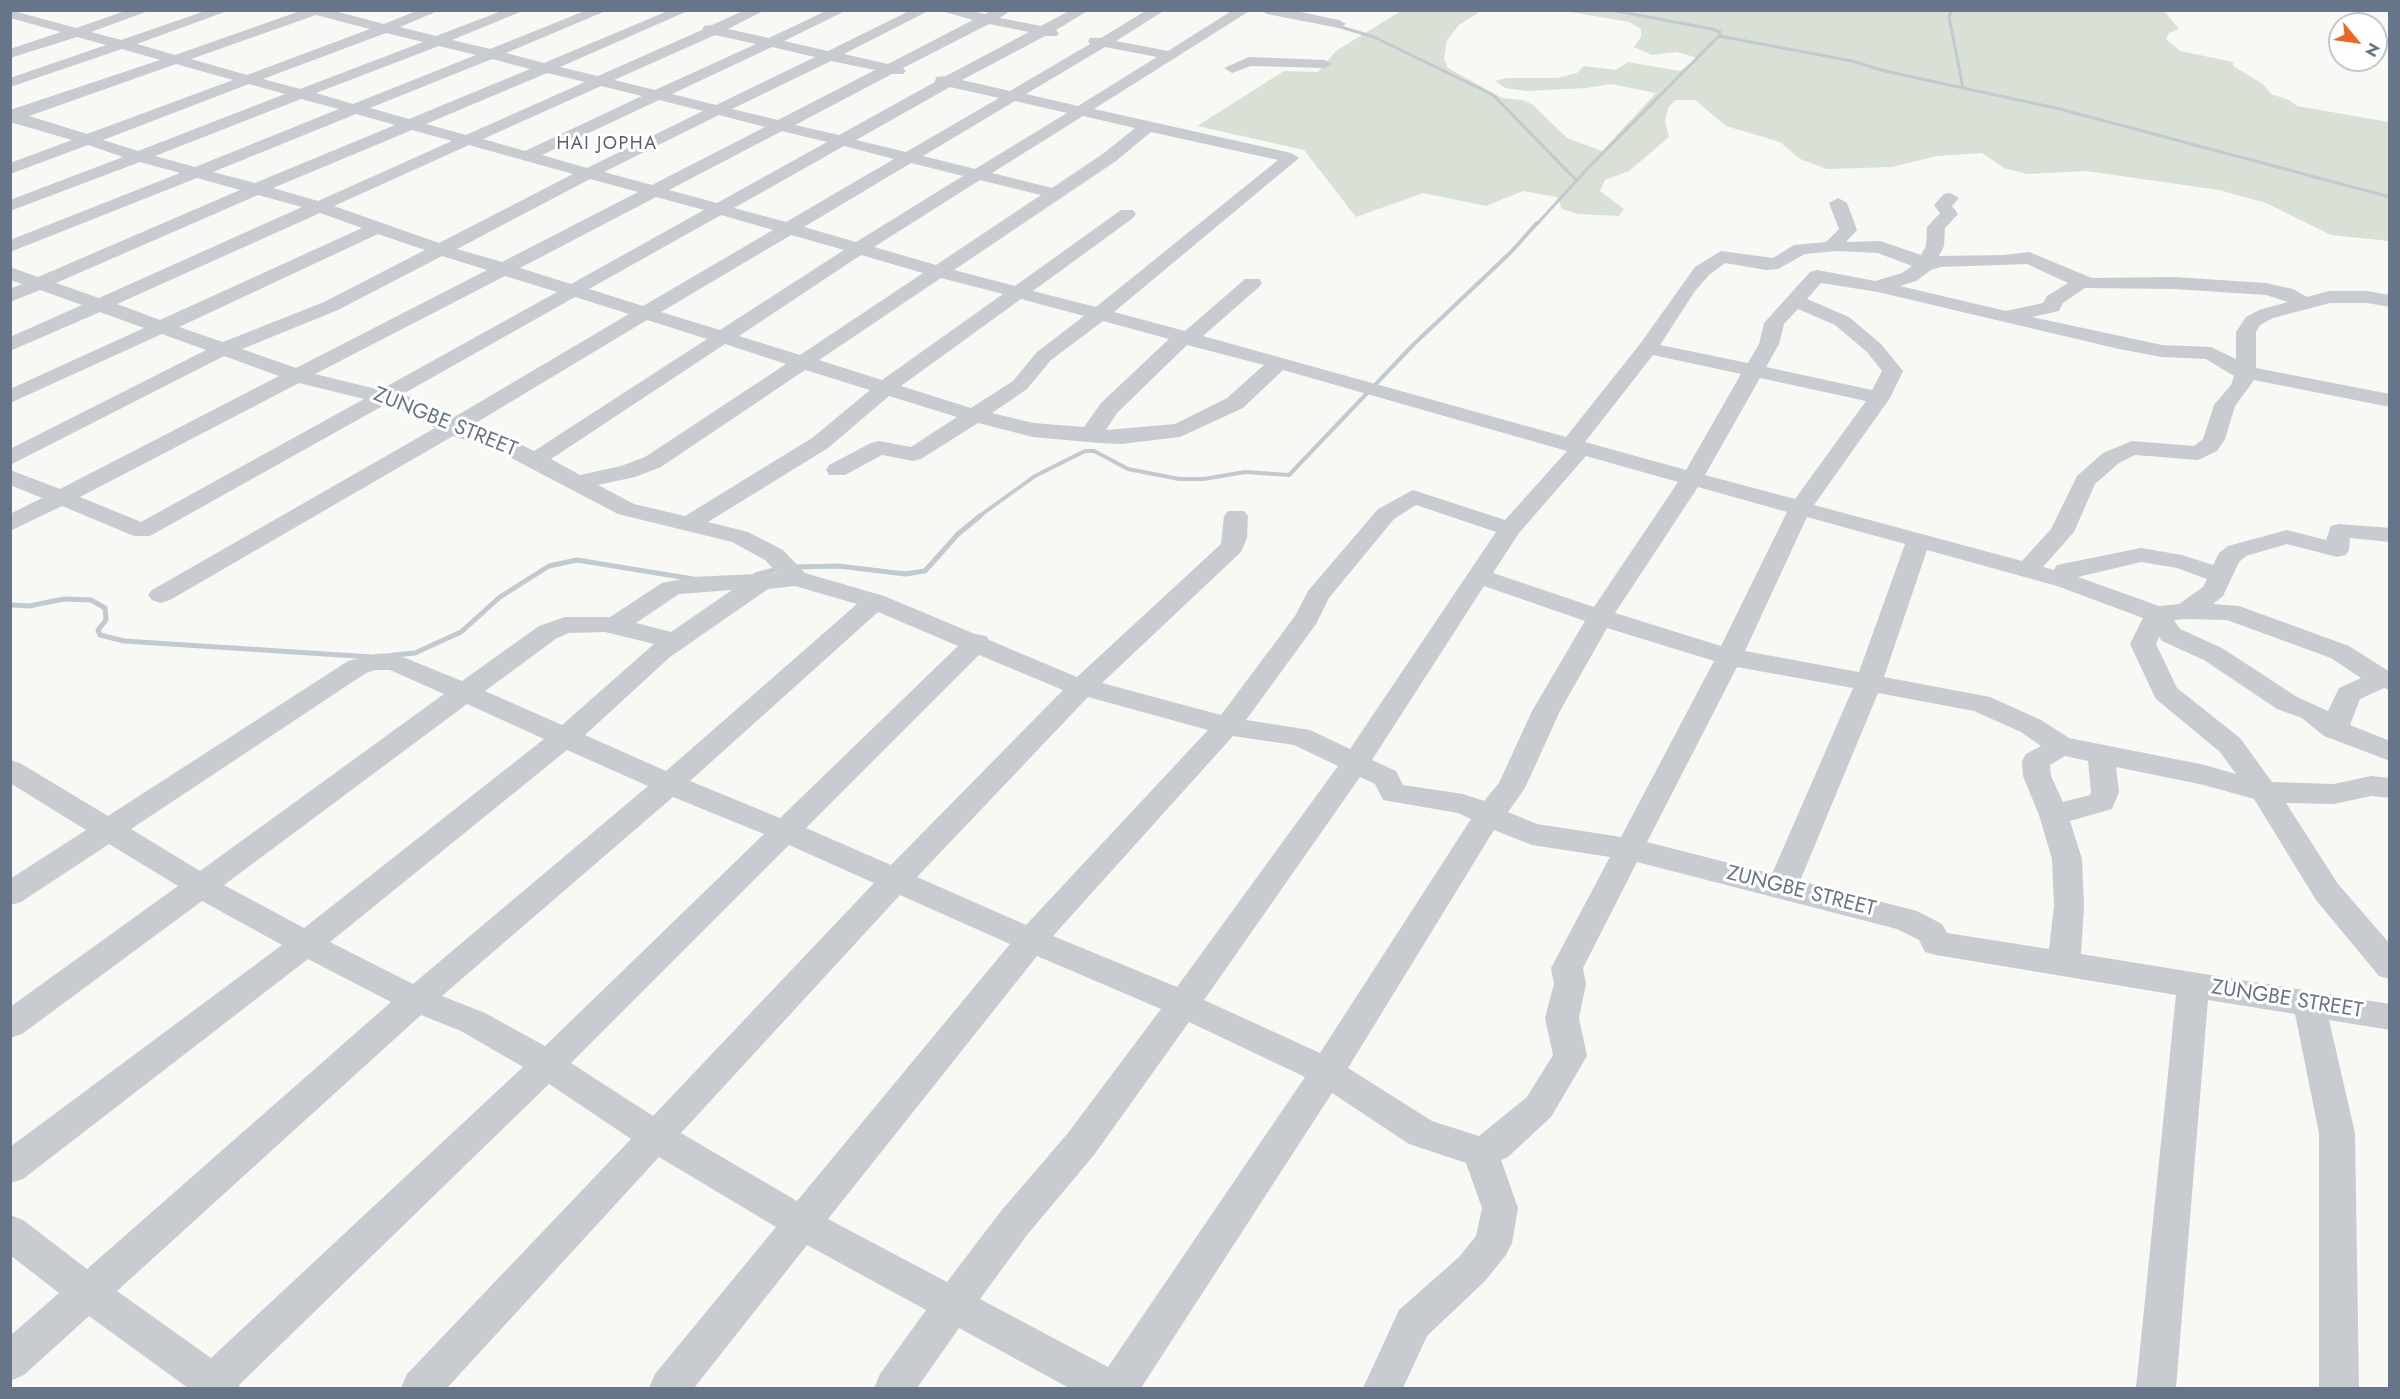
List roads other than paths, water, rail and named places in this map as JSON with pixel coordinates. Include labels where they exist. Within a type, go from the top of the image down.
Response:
[{"type":"street","points":[[10,27],[62,10]]},
{"type":"street","points":[[10,54],[144,10]]},
{"type":"street","points":[[10,84],[223,10]]},
{"type":"street","points":[[10,169],[433,10]]},
{"type":"street","points":[[10,206],[518,10]]},
{"type":"street","points":[[10,247],[601,10]]},
{"type":"street","points":[[10,296],[254,190],[683,10]]},
{"type":"street","points":[[10,345],[758,10]]},
{"type":"street","points":[[525,157],[840,10]]},
{"type":"street","points":[[10,458],[221,350],[330,306],[589,173],[923,10]]},
{"type":"street","points":[[945,10],[1064,36]]},
{"type":"street","points":[[10,524],[301,376],[1004,10]]},
{"type":"street","points":[[10,477],[142,531],[577,291],[947,82],[1082,10]]},
{"type":"street","points":[[161,595],[648,313],[1017,96],[1158,10]]},
{"type":"street","points":[[534,460],[859,248],[980,176],[1168,55],[1244,10]]},
{"type":"street","points":[[1266,10],[1311,14],[1339,24]]},
{"type":"street","points":[[11,116],[315,11],[1052,193]]},
{"type":"street","points":[[637,12],[1291,158],[1100,315],[1044,356],[1020,385],[920,451],[913,454],[879,447],[837,470]]},
{"type":"street","points":[[10,14],[525,157],[656,191],[937,272],[1276,364],[1376,388],[1693,477],[1799,510],[2066,581],[2157,614],[2186,611],[2230,612],[2340,652],[2385,680]]},
{"type":"street","points":[[1084,39],[1168,55]]},
{"type":"street","points":[[1232,68],[1249,61],[1325,64]]},
{"type":"street","points":[[11,116],[195,173],[317,206],[439,249],[801,363],[973,415],[1033,430],[1096,434],[1103,437],[1180,430],[1235,403],[1276,364]]},
{"type":"street","points":[[578,482],[634,470],[653,462],[1052,193],[1110,157],[1149,125]]},
{"type":"street","points":[[1928,265],[1935,246],[1936,227],[1949,214],[1943,205],[1950,198]]},
{"type":"street","points":[[1766,264],[1778,263],[1801,249],[1832,247],[1848,230],[1838,203]]},
{"type":"street","points":[[687,525],[820,443],[885,388],[1019,294],[1127,214]]},
{"type":"street","points":[[10,397],[157,327],[376,228]]},
{"type":"street","points":[[1833,245],[1846,248],[1880,247],[1928,265]]},
{"type":"street","points":[[894,1389],[1014,1223],[1081,1144],[1182,1006],[1355,764],[1481,577],[1509,529],[1576,446],[1648,348],[1688,288],[1702,271],[1721,257],[1876,286],[2119,343],[2162,351],[2211,353],[2246,372],[2390,401]]},
{"type":"street","points":[[1876,286],[1909,277],[1928,265],[1947,260],[2004,261],[2029,258],[2082,282],[2105,285],[2174,283],[2266,289],[2286,293],[2305,304]]},
{"type":"street","name":"ZUNGBE STREET","points":[[10,273],[221,350],[301,376],[387,396],[451,428],[502,444],[626,509],[740,537],[774,555],[794,576],[875,601],[977,642],[1064,682],[1227,726],[1300,737],[1386,778],[1393,794],[1463,804],[1532,834],[1630,849],[1906,919],[1931,932],[1936,943],[2390,1017]]},
{"type":"street","points":[[1118,1389],[1327,1072],[1488,816],[1511,788],[1546,711],[1600,617],[1693,477],[1752,370],[1769,344],[1774,323],[1817,276]]},
{"type":"street","points":[[2004,315],[2052,307],[2054,300],[2082,282]]},
{"type":"street","points":[[1096,434],[1094,428],[1109,408],[1185,339],[1252,283]]},
{"type":"street","points":[[2026,572],[2062,532],[2085,481],[2112,458],[2132,448],[2198,453],[2209,446],[2214,439],[2225,405],[2241,386],[2246,372],[2246,332],[2250,325],[2266,314],[2329,297],[2367,297],[2390,301]]},
{"type":"street","points":[[10,894],[357,667],[375,662],[393,662],[669,784],[785,831],[1031,940],[1143,986],[1327,1072],[1421,1133],[1480,1152],[1495,1146],[1539,1107],[1570,1056],[1562,1018],[1570,984],[1567,968],[1729,657],[1799,510],[1879,398],[1893,372],[1874,348],[1842,321],[1794,300]]},
{"type":"street","points":[[1648,348],[1879,398]]},
{"type":"street","points":[[669,1389],[1031,940],[1227,726],[1307,618],[1317,596],[1386,514],[1413,496],[1509,529]]},
{"type":"street","points":[[421,1389],[896,879],[1082,687],[1232,547],[1235,538],[1236,516]]},
{"type":"street","points":[[2186,611],[2214,591],[2232,554],[2287,537],[2337,550],[2339,531],[2349,529],[2390,535]]},
{"type":"street","points":[[1784,882],[1868,684],[1918,541]]},
{"type":"street","points":[[2066,581],[2066,570],[2141,555],[2182,562],[2222,576]]},
{"type":"street","points":[[616,626],[670,588],[692,584],[761,582],[794,576]]},
{"type":"street","points":[[1481,577],[1729,657],[1980,703],[2024,723],[2061,746],[2205,775],[2264,792],[2334,794],[2371,786],[2390,788]]},
{"type":"street","points":[[10,1168],[306,944],[565,737],[676,641],[761,582]]},
{"type":"street","points":[[10,1362],[89,1294],[416,1000],[669,784],[875,601]]},
{"type":"street","points":[[2157,614],[2171,635],[2213,654],[2287,703],[2312,712],[2334,729],[2390,752]]},
{"type":"street","points":[[2157,614],[2143,645],[2166,693],[2177,705],[2222,737],[2264,792],[2327,892],[2390,967]]},
{"type":"street","points":[[10,1025],[464,692],[557,627],[583,624],[616,626],[676,641]]},
{"type":"street","points":[[10,1232],[214,1387],[546,1066],[977,642]]},
{"type":"street","points":[[2334,729],[2349,694],[2385,680]]},
{"type":"street","points":[[2061,746],[2036,761],[2037,776],[2054,815],[2067,859],[2069,906],[2064,964]]},
{"type":"street","points":[[2054,815],[2102,802],[2105,792],[2101,754]]},
{"type":"street","points":[[15,778],[306,944],[416,1000],[473,1022],[517,1045],[655,1136],[803,1224],[954,1303],[1107,1389]]},
{"type":"street","points":[[2156,1389],[2193,985]]},
{"type":"street","points":[[2309,1004],[2337,1133],[2339,1389]]},
{"type":"street","points":[[1383,1389],[1413,1323],[1472,1269],[1493,1244],[1500,1208],[1480,1152]]},
{"type":"waterway","points":[[1611,10],[1712,29],[1720,32],[1719,36]]},
{"type":"waterway","points":[[1952,10],[1949,17],[1963,88]]},
{"type":"waterway","points":[[1334,25],[1374,37],[1493,95],[1577,181]]},
{"type":"waterway","points":[[1577,181],[1719,36]]},
{"type":"waterway","points":[[1719,36],[1852,61],[1885,71],[1963,88]]},
{"type":"waterway","points":[[1963,88],[2060,109],[2390,197]]},
{"type":"waterway","points":[[1536,225],[1577,181]]},
{"type":"waterway","points":[[978,517],[1035,476],[1085,451],[1094,451],[1128,469],[1179,479],[1204,479],[1245,472],[1289,475],[1413,345],[1511,252],[1537,223]]},
{"type":"waterway","points":[[794,567],[838,566],[905,574],[925,571],[958,534],[980,516]]},
{"type":"waterway","points":[[393,655],[415,653],[461,632],[500,597],[549,566],[577,560],[693,579]]},
{"type":"waterway","points":[[756,575],[782,568]]},
{"type":"waterway","points":[[10,605],[29,606],[64,599],[91,600],[105,608],[106,620],[98,630],[100,635],[124,641],[372,657]]},
{"type":"district","name":"HAI JOPHA","points":[[607,145]]}]
